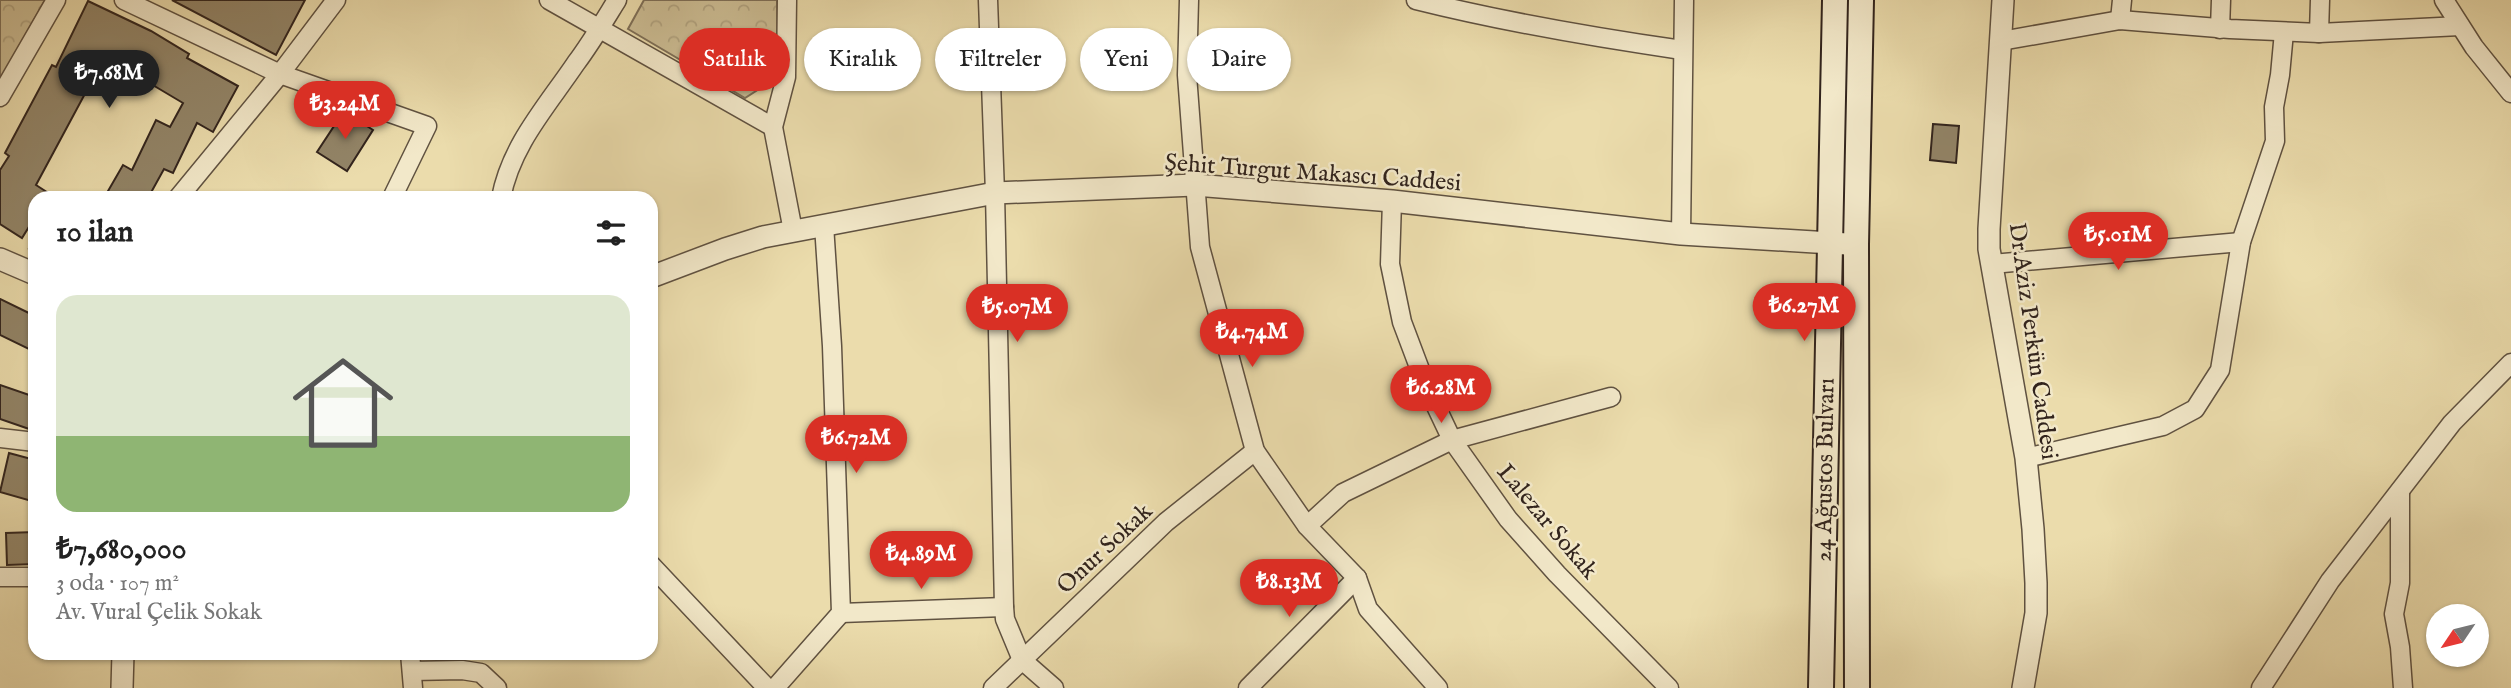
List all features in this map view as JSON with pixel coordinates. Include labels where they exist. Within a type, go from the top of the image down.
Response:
[{"type":"main road","name":"24 Ağustos Bulvarı","points":[[1821,688],[1835,0]]},
{"type":"main road","name":"24 Ağustos Bulvarı","points":[[1857,688],[1856,244],[1861,0]]},
{"type":"street","points":[[0,97],[56,0]]},
{"type":"street","points":[[124,0],[280,74],[427,126],[395,191]]},
{"type":"street","points":[[184,191],[280,74],[336,0]]},
{"type":"street","points":[[549,0],[773,127]]},
{"type":"street","points":[[502,191],[505,177],[521,140],[617,0]]},
{"type":"street","points":[[787,0],[786,77],[773,127],[793,231]]},
{"type":"street","points":[[988,0],[1005,619],[1021,660],[1054,688]]},
{"type":"street","points":[[1189,0],[1187,75],[1200,247],[1255,451],[1307,526],[1357,578],[1368,609],[1437,688]]},
{"type":"street","points":[[1416,0],[1481,16],[1585,36],[1682,50]]},
{"type":"street","points":[[1681,234],[1684,0]]},
{"type":"street","name":"Dr.Aziz Perkün Caddesi","points":[[2003,0],[1989,229],[1992,264],[2025,458],[2036,583],[2033,638],[2023,688]]},
{"type":"street","points":[[2120,20],[2122,0]]},
{"type":"street","points":[[2220,29],[2221,0]]},
{"type":"street","points":[[2319,33],[2320,0]]},
{"type":"street","points":[[2444,0],[2474,47],[2511,93]]},
{"type":"street","points":[[2001,41],[2120,20],[2220,29],[2319,33],[2460,26]]},
{"type":"street","points":[[2025,458],[2163,426],[2195,409],[2220,370],[2241,242],[2275,141],[2274,107],[2284,32]]},
{"type":"street","name":"Şehit Turgut Makascı Caddesi","points":[[658,274],[763,237],[995,193],[1195,185],[1392,201],[1681,234],[1856,244]]},
{"type":"street","name":"Lalezar Sokak","points":[[1392,201],[1390,264],[1402,322],[1425,383],[1452,440],[1508,519],[1557,574],[1669,688]]},
{"type":"street","points":[[775,688],[841,613],[832,346],[824,225]]},
{"type":"street","points":[[1992,264],[2241,242]]},
{"type":"street","points":[[0,259],[28,271]]},
{"type":"street","points":[[2261,688],[2330,582],[2452,423],[2511,363]]},
{"type":"street","points":[[1307,526],[1343,493],[1452,440],[1611,397]]},
{"type":"street","points":[[0,439],[28,441]]},
{"type":"street","name":"Onur Sokak","points":[[993,688],[1166,522],[1255,451]]},
{"type":"street","points":[[2400,491],[2400,583],[2394,614],[2403,688]]},
{"type":"street","points":[[658,572],[767,688]]},
{"type":"street","points":[[0,577],[28,577]]},
{"type":"street","points":[[1248,688],[1357,578]]},
{"type":"street","points":[[841,613],[1004,607]]},
{"type":"street","points":[[122,688],[123,660]]},
{"type":"street","points":[[411,660],[412,680],[462,670],[481,674],[497,688]]},
{"type":"green space","points":[[0,0],[45,0],[0,81]]},
{"type":"green space","points":[[644,0],[777,0],[777,28],[679,28],[679,59],[628,29]]},
{"type":"green space","points":[[733,91],[756,91],[745,98]]},
{"type":"building","points":[[172,0],[305,0],[276,55]]},
{"type":"building","points":[[88,1],[151,31],[189,54],[187,58],[238,86],[213,132],[197,123],[173,173],[164,169],[152,191],[108,191],[123,165],[132,170],[156,120],[170,127],[183,103],[119,65],[116,69],[102,62],[36,185],[45,191],[28,191],[28,228],[22,238],[0,224],[0,170],[9,156],[5,153],[52,65],[56,67]]},
{"type":"building","points":[[344,111],[373,130],[347,171],[317,152]]},
{"type":"building","points":[[1933,124],[1959,126],[1956,163],[1930,160]]},
{"type":"building","points":[[0,299],[28,313],[28,349],[0,335]]},
{"type":"building","points":[[0,385],[28,395],[28,429],[0,419]]},
{"type":"building","points":[[9,453],[28,458],[28,500],[0,492]]},
{"type":"building","points":[[28,532],[28,564],[7,565],[6,533]]}]
